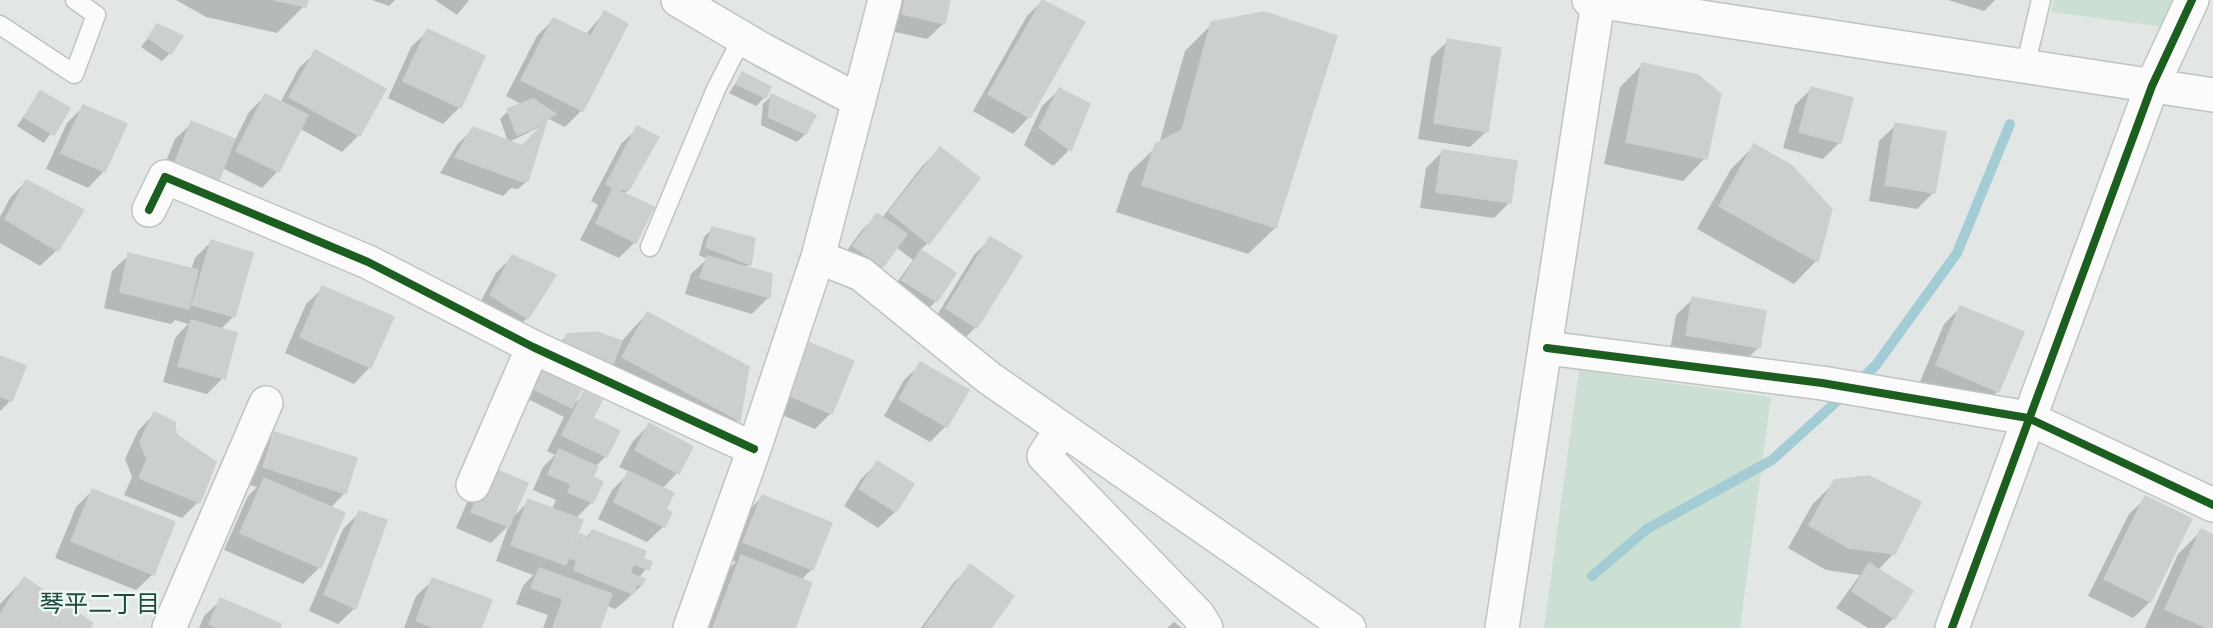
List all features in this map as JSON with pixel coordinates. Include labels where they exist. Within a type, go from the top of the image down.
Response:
[{"type":"street","points":[[678,0],[742,38],[859,101]]},
{"type":"street","points":[[690,628],[754,449],[818,257],[885,0]]},
{"type":"street","points":[[1502,628],[1547,348],[1595,0],[2213,95]]},
{"type":"street","points":[[1952,628],[2152,86],[2192,0]]},
{"type":"street","points":[[149,210],[165,177],[368,262],[533,347],[754,449]]},
{"type":"street","points":[[818,257],[861,274],[989,378],[1349,628]]},
{"type":"street","points":[[473,486],[533,347]]},
{"type":"street","points":[[1547,348],[1822,383],[2028,418],[2213,505]]},
{"type":"street","points":[[169,628],[266,403]]},
{"type":"street","points":[[1062,429],[1044,456],[1198,615],[1206,628]]},
{"type":"lane","points":[[0,25],[74,74],[96,15],[75,0]]},
{"type":"lane","points":[[2025,67],[2041,0]]},
{"type":"lane","points":[[650,247],[716,89],[742,38]]},
{"type":"green space","points":[[2054,0],[2188,0],[2178,29],[2051,12]]},
{"type":"green space","points":[[1579,370],[1771,397],[1740,628],[1544,628]]},
{"type":"building","points":[[274,0],[308,0],[306,7]]},
{"type":"building","points":[[905,0],[950,0],[945,24],[902,14]]},
{"type":"building","points":[[1042,0],[1085,22],[1030,118],[988,94]]},
{"type":"building","points":[[604,11],[628,24],[583,111],[521,80],[553,18],[591,36]]},
{"type":"building","points":[[1264,12],[1337,36],[1276,228],[1142,185],[1155,144],[1182,130],[1211,22]]},
{"type":"building","points":[[157,24],[183,36],[171,54],[148,38]]},
{"type":"building","points":[[427,29],[485,56],[461,108],[403,81]]},
{"type":"building","points":[[1447,39],[1501,48],[1488,132],[1434,123]]},
{"type":"building","points":[[315,50],[386,89],[360,136],[289,97]]},
{"type":"building","points":[[1642,63],[1698,75],[1721,94],[1707,159],[1626,142]]},
{"type":"building","points":[[742,72],[771,87],[766,98],[736,84]]},
{"type":"building","points":[[1811,87],[1853,98],[1841,143],[1799,132]]},
{"type":"building","points":[[1059,88],[1090,104],[1071,151],[1039,128]]},
{"type":"building","points":[[40,91],[70,108],[54,135],[24,117]]},
{"type":"building","points":[[265,94],[308,115],[279,172],[236,151]]},
{"type":"building","points":[[771,94],[816,115],[806,134],[768,117]]},
{"type":"building","points":[[533,99],[556,114],[533,129],[517,135],[507,109]]},
{"type":"building","points":[[83,105],[127,124],[105,172],[61,153]]},
{"type":"building","points":[[547,120],[528,181],[521,181],[522,146]]},
{"type":"building","points":[[191,121],[235,139],[218,182],[174,165]]},
{"type":"building","points":[[1895,123],[1946,132],[1935,193],[1885,185]]},
{"type":"building","points":[[637,126],[659,137],[629,190],[613,188],[606,184]]},
{"type":"building","points":[[473,127],[522,146],[521,181],[455,157]]},
{"type":"building","points":[[1754,144],[1792,166],[1832,209],[1818,262],[1719,206]]},
{"type":"building","points":[[940,147],[980,178],[929,244],[889,212]]},
{"type":"building","points":[[1442,150],[1517,161],[1511,203],[1436,192]]},
{"type":"building","points":[[26,180],[84,210],[58,251],[5,219]]},
{"type":"building","points":[[613,188],[654,207],[636,243],[596,223]]},
{"type":"building","points":[[877,213],[907,234],[883,267],[853,246]]},
{"type":"building","points":[[712,227],[755,238],[751,265],[706,247]]},
{"type":"building","points":[[990,237],[1022,256],[977,328],[946,308]]},
{"type":"building","points":[[211,240],[253,253],[235,317],[192,305]]},
{"type":"building","points":[[921,250],[956,273],[937,302],[902,280]]},
{"type":"building","points":[[128,253],[198,270],[189,309],[120,292]]},
{"type":"building","points":[[512,255],[556,275],[528,319],[490,295]]},
{"type":"building","points":[[707,256],[772,274],[770,298],[700,278]]},
{"type":"building","points":[[322,286],[394,317],[371,368],[300,337]]},
{"type":"building","points":[[1692,297],[1766,311],[1760,348],[1686,335]]},
{"type":"building","points":[[1960,306],[2024,332],[1999,392],[1936,365]]},
{"type":"building","points":[[647,312],[749,367],[740,421],[622,357]]},
{"type":"building","points":[[191,320],[237,333],[225,379],[178,366]]},
{"type":"building","points":[[597,332],[622,341],[613,364],[562,346],[567,334]]},
{"type":"building","points":[[805,341],[854,361],[832,414],[783,393]]},
{"type":"building","points":[[0,356],[26,366],[12,401],[0,396]]},
{"type":"building","points":[[920,362],[969,390],[947,427],[899,399]]},
{"type":"building","points":[[547,363],[585,382],[572,408],[534,389]]},
{"type":"building","points":[[584,391],[602,400],[593,418],[620,431],[607,457],[562,435]]},
{"type":"building","points":[[154,412],[175,422],[176,434],[216,462],[200,503],[139,478],[147,459],[140,442]]},
{"type":"building","points":[[649,423],[693,447],[679,474],[635,450]]},
{"type":"building","points":[[274,432],[357,458],[346,494],[263,467]]},
{"type":"building","points":[[559,449],[598,467],[593,477],[603,482],[593,503],[568,492],[571,484],[548,474]]},
{"type":"building","points":[[877,461],[914,484],[896,512],[859,489]]},
{"type":"building","points":[[490,467],[528,483],[509,527],[471,512]]},
{"type":"building","points":[[628,471],[674,493],[666,509],[672,512],[665,527],[614,502]]},
{"type":"building","points":[[1869,476],[1921,502],[1895,554],[1849,548],[1809,525],[1834,480]]},
{"type":"building","points":[[264,478],[345,513],[321,568],[240,533]]},
{"type":"building","points":[[92,489],[175,522],[154,575],[71,541]]},
{"type":"building","points":[[762,495],[832,523],[813,570],[743,542]]},
{"type":"building","points":[[2145,496],[2192,519],[2151,602],[2104,579]]},
{"type":"building","points":[[528,499],[583,520],[566,565],[511,545]]},
{"type":"building","points":[[359,511],[387,520],[356,609],[324,594]]},
{"type":"building","points":[[2201,529],[2213,535],[2213,628],[2207,628],[2165,609]]},
{"type":"building","points":[[592,530],[646,551],[643,559],[652,562],[649,570],[634,564],[630,573],[645,579],[642,586],[637,584],[633,594],[574,570],[577,561],[570,558],[580,534],[589,538]]},
{"type":"building","points":[[741,555],[812,583],[795,628],[713,628]]},
{"type":"building","points":[[1869,563],[1913,591],[1895,619],[1852,591]]},
{"type":"building","points":[[970,564],[1014,596],[991,628],[924,628]]},
{"type":"building","points":[[539,568],[612,594],[600,628],[553,628],[563,599],[531,588]]},
{"type":"building","points":[[24,577],[93,623],[90,628],[0,628],[0,615]]},
{"type":"building","points":[[432,578],[492,600],[481,628],[435,628],[416,621]]},
{"type":"building","points":[[220,598],[281,624],[280,628],[218,628],[209,624]]},
{"type":"waterway","points":[[1858,382],[1876,365],[1957,253],[2010,124]]},
{"type":"waterway","points":[[1592,576],[1647,529],[1772,460],[1846,393]]},
{"type":"cycle path","points":[[1952,628],[2152,86],[2192,0]]},
{"type":"cycle path","points":[[149,210],[165,177],[368,262],[533,347],[754,449]]},
{"type":"cycle path","points":[[1547,348],[1822,383],[2028,418],[2213,505]]},
{"type":"district","name":"琴平二丁目","points":[[100,606]]}]
